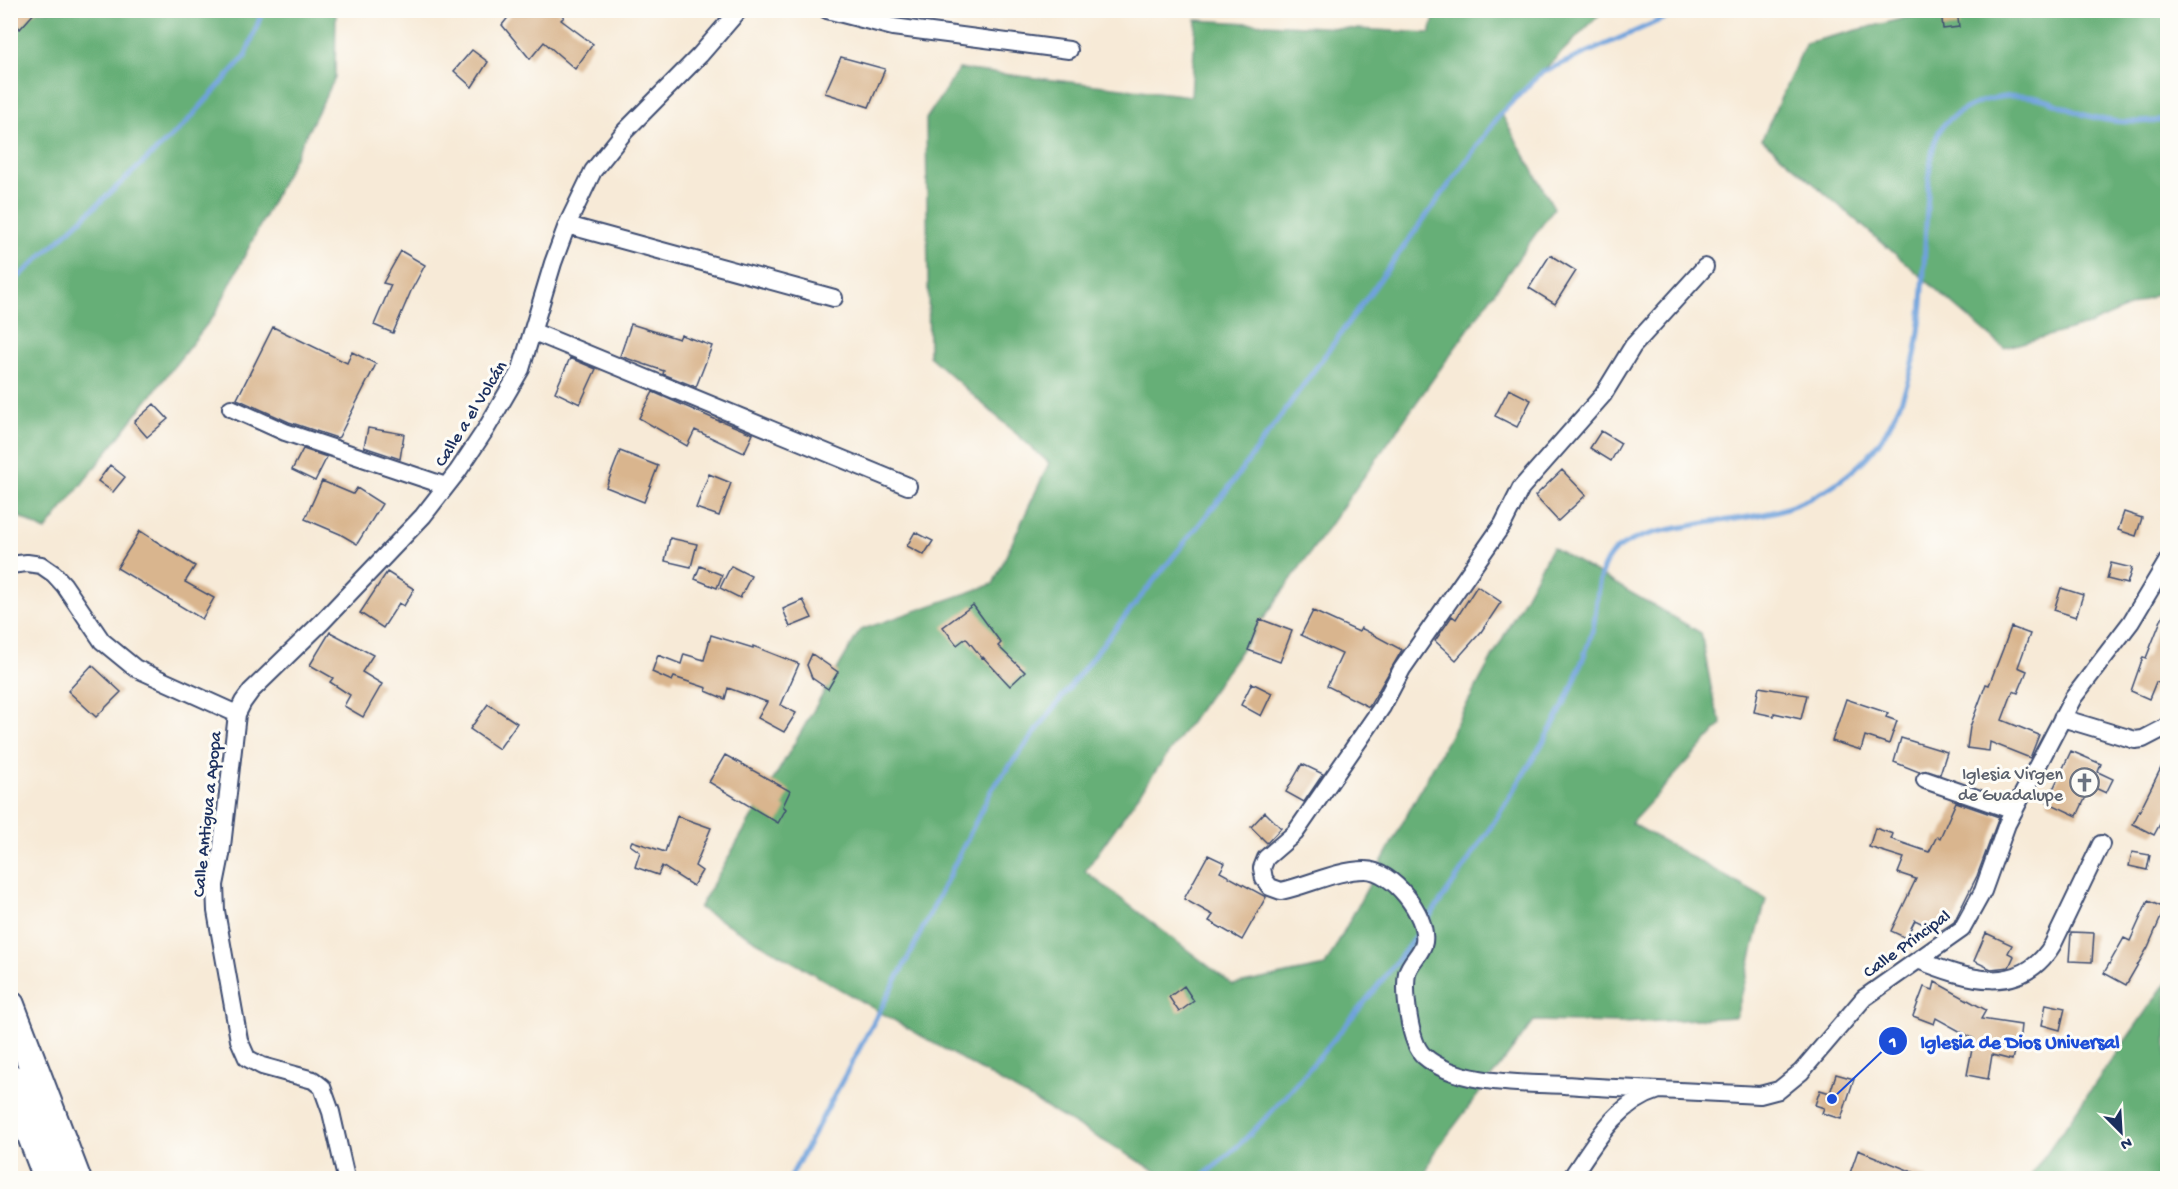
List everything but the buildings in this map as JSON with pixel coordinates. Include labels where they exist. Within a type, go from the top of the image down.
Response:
[{"type":"highway","points":[[10,1005],[76,1179]]},
{"type":"highway","points":[[10,1078],[48,1179]]},
{"type":"street","name":"Calle a el Volcán","points":[[237,714],[251,691],[338,606],[423,516],[446,486],[486,429],[516,379],[534,332],[567,225],[598,163],[625,131],[700,55],[739,10]]},
{"type":"street","points":[[827,10],[893,27],[1069,50]]},
{"type":"street","points":[[567,225],[834,298]]},
{"type":"street","points":[[1659,1090],[1503,1082],[1463,1075],[1439,1067],[1417,1049],[1411,1033],[1407,973],[1412,962],[1422,950],[1425,940],[1422,925],[1414,908],[1396,885],[1380,873],[1367,870],[1353,871],[1281,891],[1270,887],[1264,879],[1262,868],[1266,858],[1295,833],[1376,717],[1402,669],[1503,524],[1521,488],[1603,395],[1633,346],[1705,267]]},
{"type":"street","points":[[534,332],[908,486]]},
{"type":"street","points":[[231,408],[285,432],[446,486]]},
{"type":"street","name":"Calle Principal","points":[[1571,1179],[1617,1114],[1645,1094],[1659,1090],[1760,1095],[1779,1090],[1801,1072],[1863,998],[1962,929],[1983,891],[2007,824],[2073,698],[2132,622],[2168,560]]},
{"type":"street","name":"Calle Antigua a Apopa","points":[[10,565],[27,563],[41,566],[54,574],[102,641],[135,668],[237,714],[221,855],[215,885],[216,911],[239,1040],[247,1058],[262,1066],[313,1080],[322,1087],[331,1112],[346,1179]]},
{"type":"street","points":[[2062,718],[2135,740],[2143,739],[2168,726]]},
{"type":"street","points":[[1925,780],[2014,811]]},
{"type":"street","points":[[1918,960],[1946,971],[1996,981],[2017,976],[2033,968],[2045,958],[2054,944],[2101,844]]},
{"type":"green space","points":[[11,11],[336,11],[335,78],[215,314],[45,531],[11,512]]},
{"type":"green space","points":[[1436,11],[1603,11],[1501,113],[1554,208],[1085,871],[1233,985],[1325,966],[1552,547],[1701,633],[1714,703],[1722,724],[1631,823],[1766,899],[1736,1017],[1623,1023],[1534,1021],[1433,1154],[1424,1178],[1168,1178],[699,908],[860,630],[993,584],[1049,463],[929,356],[926,119],[959,69],[1191,96],[1196,20],[1430,33]]},
{"type":"green space","points":[[1933,11],[2167,11],[2167,290],[2091,324],[2004,348],[1762,139],[1806,43]]},
{"type":"green space","points":[[2167,981],[2167,1178],[2029,1178]]},
{"type":"waterway","points":[[10,285],[184,125],[245,57],[263,10]]},
{"type":"waterway","points":[[790,1178],[908,958],[992,789],[1102,645],[1227,490],[1501,113],[1541,73],[1683,10]]},
{"type":"waterway","points":[[1425,923],[1493,823],[1561,710],[1572,688],[1591,634],[1598,586],[1609,557],[1632,540],[1660,531],[1756,516],[1777,511],[1810,498],[1826,490],[1855,469],[1888,428],[1900,403],[1916,351],[1922,308],[1931,160],[1935,142],[1944,125],[1957,114],[1982,101],[2016,96],[2038,98],[2105,120],[2132,122],[2168,120]]},
{"type":"waterway","points":[[1200,1178],[1232,1151],[1277,1106],[1357,1012],[1418,933]]},
{"type":"place","name":"Iglesia Virgen de Guadalupe","points":[[2084,783]]},
{"type":"place","name":"Iglesia de Dios Universal","points":[[1832,1099]]}]
